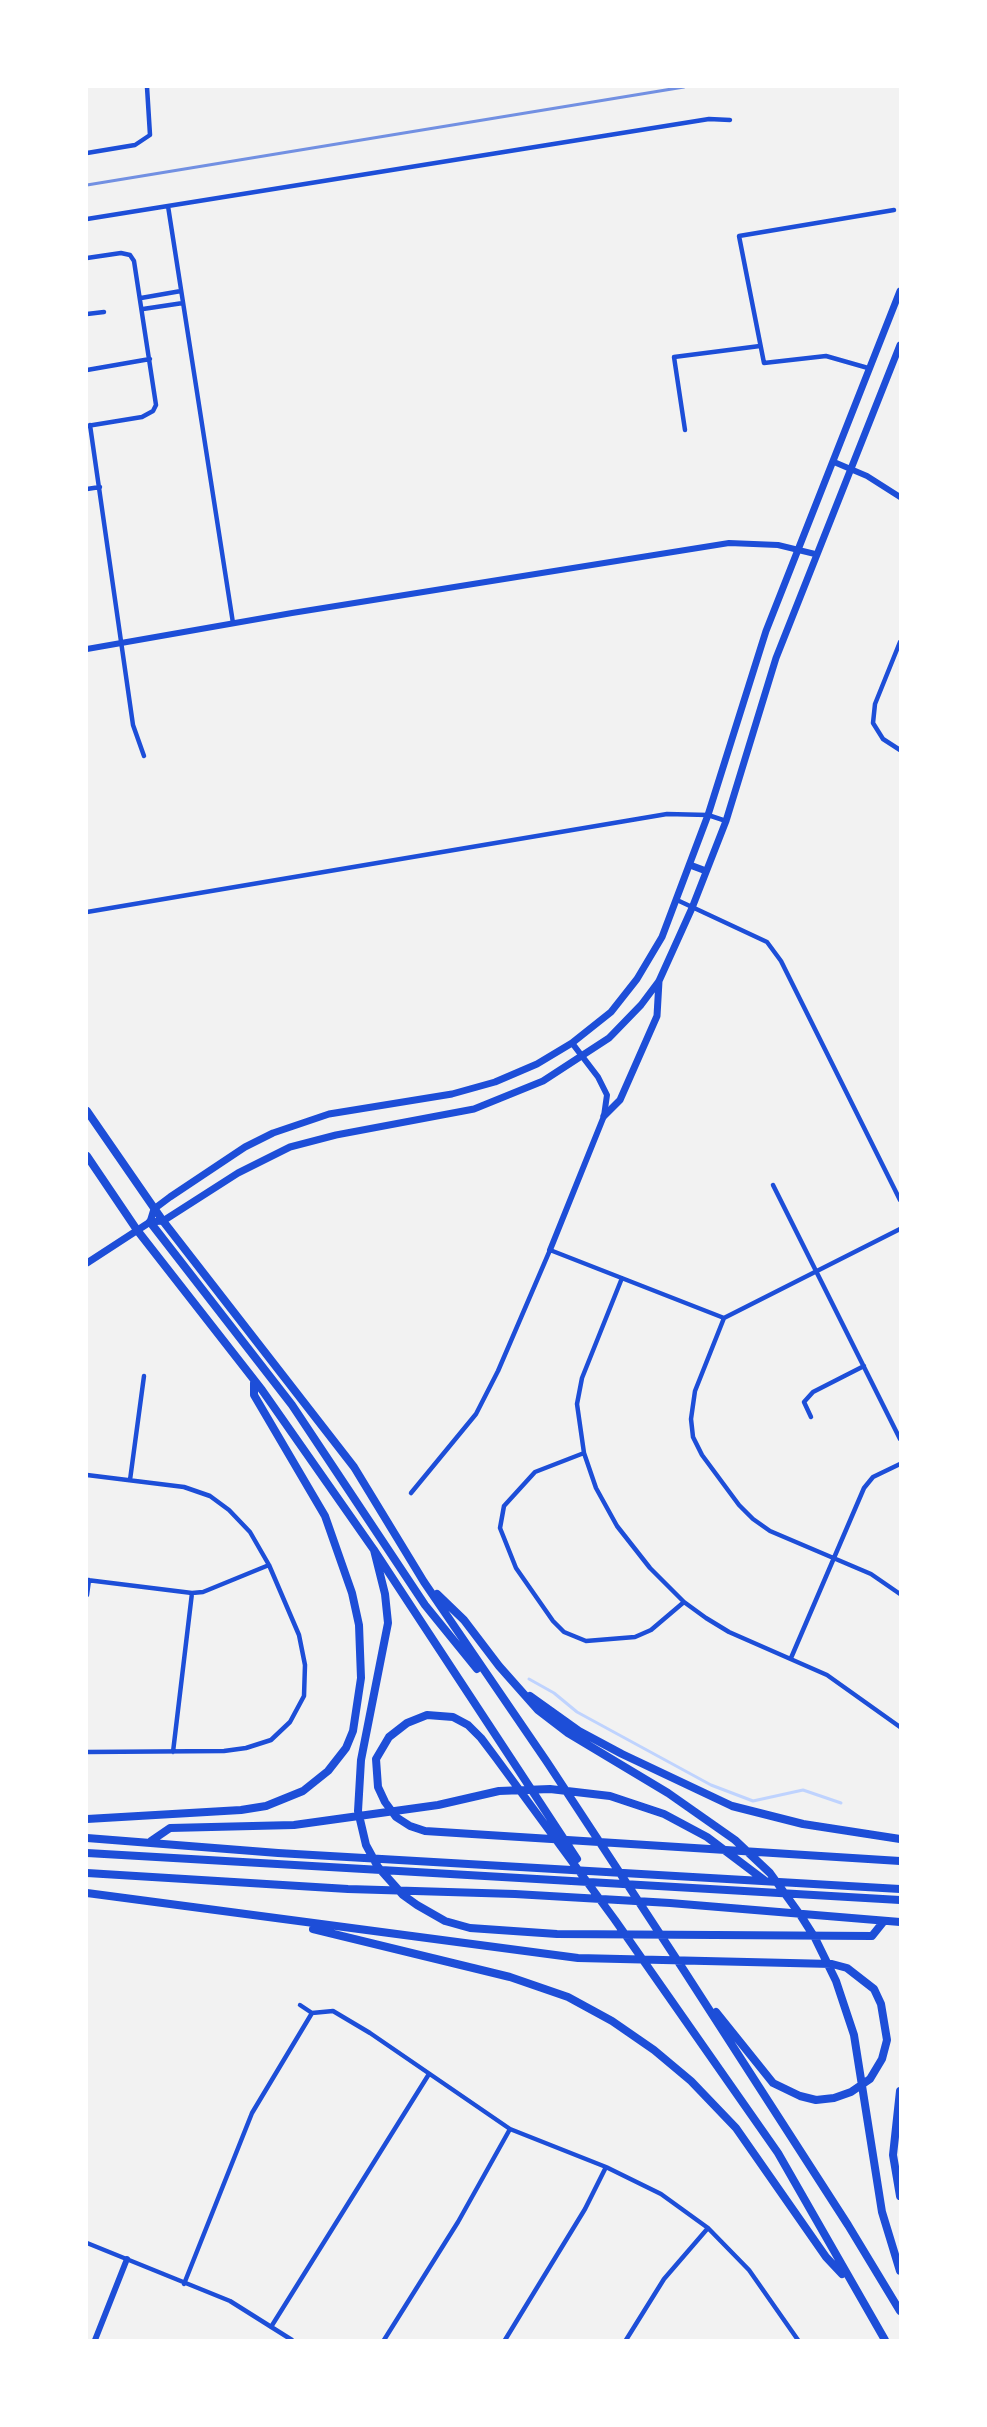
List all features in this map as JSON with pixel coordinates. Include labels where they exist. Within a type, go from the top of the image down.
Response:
[{"type":"highway","points":[[163,1221],[354,1467],[424,1582],[547,1762],[683,1969],[848,2225],[900,2312]]},
{"type":"highway","points":[[150,1222],[291,1406],[425,1605],[514,1713]]},
{"type":"highway","points":[[137,1230],[254,1383],[374,1550],[514,1761],[615,1920]]},
{"type":"highway","points":[[87,1819],[266,1806],[303,1791],[328,1771],[346,1748],[353,1731],[361,1678],[359,1625],[352,1593],[325,1516],[254,1395],[254,1383]]},
{"type":"highway","points":[[374,1550],[385,1594],[388,1623],[358,1783],[358,1811],[366,1845],[378,1867],[403,1894],[431,1914],[470,1928],[580,1935],[872,1936],[884,1921]]},
{"type":"highway","points":[[424,1582],[464,1620],[538,1710],[568,1733],[686,1804],[735,1840],[770,1873],[815,1938],[836,1982],[854,2035],[882,2212],[900,2271]]},
{"type":"highway","points":[[518,1688],[588,1736],[732,1806],[802,1824],[900,1839]]},
{"type":"highway","points":[[885,2340],[850,2283],[778,2153],[615,1920],[496,1758],[468,1725],[453,1717],[427,1715],[407,1723],[389,1737],[376,1759],[378,1787],[385,1802],[396,1817],[410,1826],[425,1831],[900,1861]]},
{"type":"highway","points":[[151,1842],[170,1828],[294,1825],[438,1805],[499,1791],[550,1789],[610,1796],[664,1815],[707,1837],[786,1897]]},
{"type":"highway","points":[[87,1838],[278,1853],[900,1889]]},
{"type":"highway","points":[[87,1853],[900,1900]]},
{"type":"highway","points":[[87,1873],[348,1888],[623,1900],[900,1922]]},
{"type":"highway","points":[[87,1893],[578,1959],[832,1964],[854,1972],[873,1989],[885,2019],[887,2040],[882,2059],[870,2079],[851,2092],[834,2098],[816,2100],[784,2090],[767,2077],[683,1969]]},
{"type":"highway","points":[[271,1919],[510,1977],[568,1997],[612,2021],[654,2050],[692,2081],[736,2128],[826,2258],[850,2283]]},
{"type":"highway","points":[[900,2091],[893,2155],[900,2196]]},
{"type":"main road","points":[[150,1222],[154,1209],[245,1147],[273,1133],[329,1114],[452,1094],[495,1082],[537,1064],[572,1043],[611,1012],[637,979],[662,937],[708,815],[766,631],[900,291]]},
{"type":"main road","points":[[87,1263],[150,1222],[163,1221],[238,1173],[290,1147],[333,1135],[474,1109],[543,1081],[582,1057],[625,1023],[658,981],[693,908],[726,820],[776,658],[815,554],[900,345]]},
{"type":"main road","points":[[690,865],[706,871]]},
{"type":"main road","points":[[604,1116],[621,1100],[657,1016],[658,981]]},
{"type":"main road","points":[[87,1111],[163,1221]]},
{"type":"main road","points":[[87,1156],[137,1230]]},
{"type":"street","points":[[87,153],[135,145],[150,135],[147,87]]},
{"type":"street","points":[[87,219],[710,119],[730,120]]},
{"type":"street","points":[[168,206],[233,623]]},
{"type":"street","points":[[868,368],[826,356],[764,363],[739,236],[894,210]]},
{"type":"street","points":[[87,258],[121,253],[130,255],[134,261],[155,398],[153,411],[142,417],[89,425],[100,487],[133,725],[144,756]]},
{"type":"street","points":[[141,298],[181,291]]},
{"type":"street","points":[[142,309],[183,303]]},
{"type":"street","points":[[87,314],[104,312]]},
{"type":"street","points":[[685,430],[674,357],[760,346]]},
{"type":"street","points":[[87,370],[150,359]]},
{"type":"street","points":[[834,462],[867,476],[900,497]]},
{"type":"street","points":[[87,489],[100,487]]},
{"type":"street","points":[[87,649],[233,623],[729,543],[758,543],[815,554]]},
{"type":"street","points":[[900,642],[875,704],[873,723],[883,739],[900,750]]},
{"type":"street","points":[[87,912],[667,814],[708,815],[726,820]]},
{"type":"street","points":[[676,900],[767,942],[777,955],[900,1200]]},
{"type":"street","points":[[411,1493],[476,1414],[498,1371],[550,1250],[604,1116],[607,1095],[598,1077],[572,1043]]},
{"type":"street","points":[[773,1185],[900,1439]]},
{"type":"street","points":[[900,1229],[724,1318],[695,1391],[691,1419],[693,1437],[721,1480],[753,1519],[770,1531],[871,1574],[900,1594]]},
{"type":"street","points":[[550,1250],[724,1318]]},
{"type":"street","points":[[622,1278],[582,1378],[577,1404],[584,1453],[596,1488],[617,1526],[650,1568],[684,1602],[729,1632],[827,1675],[900,1727]]},
{"type":"street","points":[[811,1417],[804,1402],[813,1392],[864,1366]]},
{"type":"street","points":[[130,1480],[144,1376]]},
{"type":"street","points":[[584,1453],[535,1472],[504,1506],[500,1528],[516,1568],[553,1622],[564,1632],[586,1641],[635,1637],[651,1630],[684,1602]]},
{"type":"street","points":[[791,1658],[864,1488],[873,1477],[900,1464]]},
{"type":"street","points":[[87,1474],[184,1487],[210,1496],[229,1509],[250,1532],[269,1565],[299,1635],[305,1665],[304,1696],[290,1722],[271,1740],[246,1748],[173,1752],[87,1752]]},
{"type":"street","points":[[87,1595],[88,1580],[192,1593],[202,1592],[269,1565]]},
{"type":"street","points":[[173,1752],[192,1593]]},
{"type":"street","points":[[300,2005],[312,2013],[333,2011],[370,2033],[510,2129],[606,2166],[661,2194],[708,2228],[749,2270],[795,2339]]},
{"type":"street","points":[[184,2284],[252,2113],[312,2013]]},
{"type":"street","points":[[271,2327],[429,2074]]},
{"type":"street","points":[[384,2340],[458,2222],[510,2129]]},
{"type":"street","points":[[505,2340],[585,2209],[606,2166]]},
{"type":"street","points":[[627,2340],[664,2279],[708,2228]]},
{"type":"street","points":[[87,2243],[230,2301],[292,2340]]},
{"type":"street","points":[[95,2340],[127,2259]]},
{"type":"waterway","points":[[529,1679],[554,1693],[577,1712],[711,1785],[753,1801],[803,1790],[841,1803]]},
{"type":"railway","points":[[87,185],[684,87]]}]
